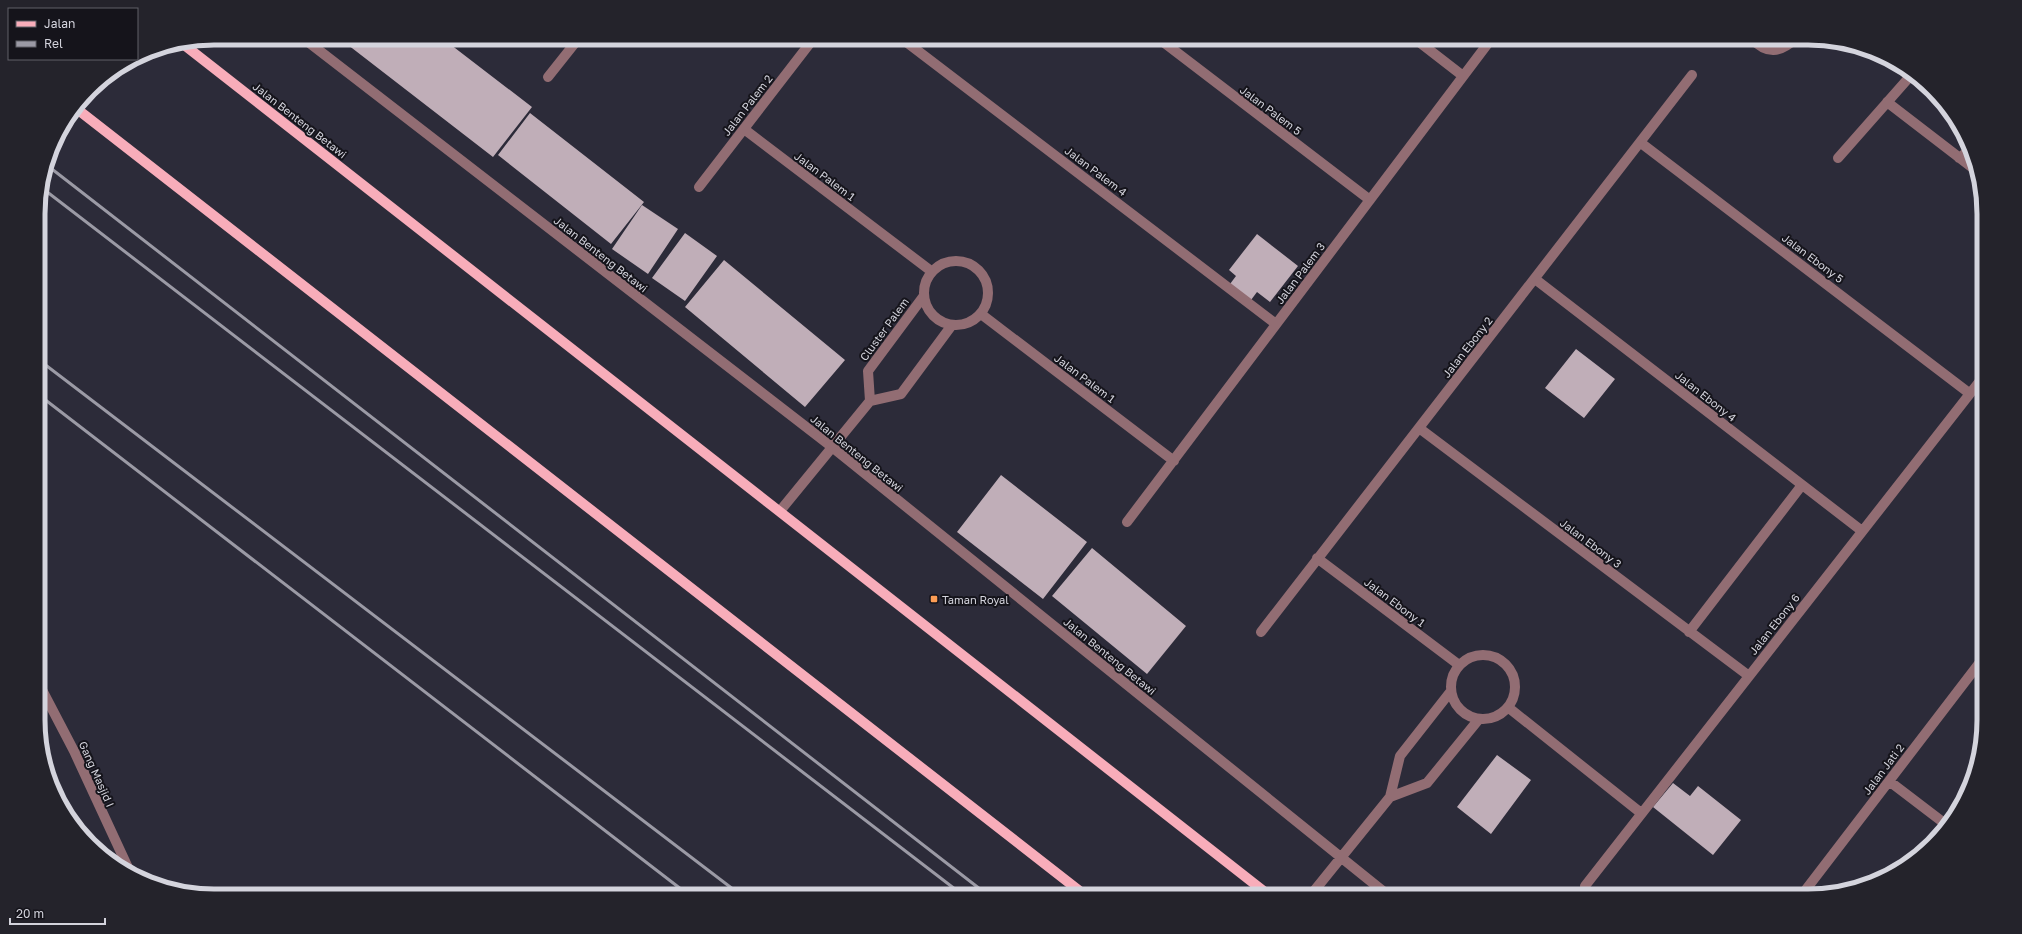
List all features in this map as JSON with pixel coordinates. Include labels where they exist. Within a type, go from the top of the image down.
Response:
[{"type":"main road","name":"Jalan Benteng Betawi","points":[[188,47],[1261,889]]},
{"type":"main road","points":[[80,111],[1077,889]]},
{"type":"street","name":"Jalan Benteng Betawi","points":[[312,45],[832,447],[1380,889]]},
{"type":"street","points":[[548,77],[573,45]]},
{"type":"street","name":"Jalan Palem 2","points":[[698,187],[809,45]]},
{"type":"street","name":"Jalan Palem 4","points":[[910,45],[1276,324]]},
{"type":"street","name":"Jalan Palem 5","points":[[1167,45],[1370,200]]},
{"type":"street","points":[[1423,45],[1463,76]]},
{"type":"street","name":"Jalan Palem 3","points":[[1127,522],[1487,45]]},
{"type":"street","points":[[1758,45],[1772,51],[1788,45]]},
{"type":"street","name":"Jalan Ebony 2","points":[[1260,632],[1692,76]]},
{"type":"street","points":[[1838,158],[1908,78]]},
{"type":"street","points":[[1887,102],[1970,166]]},
{"type":"street","name":"Jalan Palem 1","points":[[744,129],[931,271]]},
{"type":"street","name":"Jalan Ebony 5","points":[[1641,143],[1969,393]]},
{"type":"street","points":[[1959,158],[1966,153]]},
{"type":"street","points":[[962,260],[977,268],[986,282],[989,298],[981,314],[968,323],[952,326],[938,320],[928,310],[923,297],[924,283],[931,271],[945,262],[962,260]]},
{"type":"street","name":"Jalan Ebony 4","points":[[1535,280],[1862,531]]},
{"type":"street","name":"Cluster Palem","points":[[870,401],[868,371],[923,297]]},
{"type":"street","name":"Jalan Palem 1","points":[[981,314],[1174,461]]},
{"type":"street","points":[[780,511],[870,401],[901,394],[952,326]]},
{"type":"street","name":"Jalan Ebony 6","points":[[1585,886],[1977,384]]},
{"type":"street","name":"Jalan Ebony 3","points":[[1419,428],[1749,676]]},
{"type":"street","points":[[1689,632],[1802,485]]},
{"type":"street","name":"Jalan Ebony 1","points":[[1317,558],[1458,665]]},
{"type":"street","points":[[1489,654],[1505,662],[1514,676],[1516,692],[1509,708],[1496,717],[1479,719],[1466,714],[1456,704],[1451,691],[1452,677],[1458,665],[1472,656],[1489,654]]},
{"type":"street","name":"Jalan Jati 2","points":[[1806,889],[1977,666]]},
{"type":"street","points":[[1316,889],[1390,797],[1400,756],[1451,691]]},
{"type":"street","name":"Gang Masjid I","points":[[45,695],[74,751],[127,865]]},
{"type":"street","points":[[1509,708],[1641,813]]},
{"type":"street","points":[[1390,797],[1427,783],[1479,719]]},
{"type":"street","points":[[1889,781],[1943,822]]},
{"type":"building","points":[[348,45],[451,45],[532,107],[493,157]]},
{"type":"building","points":[[530,113],[644,202],[611,244],[498,155]]},
{"type":"building","points":[[642,205],[678,229],[648,274],[612,249]]},
{"type":"building","points":[[685,233],[717,256],[685,301],[652,278]]},
{"type":"building","points":[[1257,234],[1298,266],[1270,302],[1257,292],[1251,300],[1230,284],[1236,276],[1229,270]]},
{"type":"building","points":[[724,260],[845,360],[805,407],[685,307]]},
{"type":"building","points":[[1576,349],[1615,379],[1584,418],[1545,388]]},
{"type":"building","points":[[1001,475],[1087,542],[1043,599],[957,532]]},
{"type":"building","points":[[1092,548],[1186,626],[1147,674],[1052,596]]},
{"type":"building","points":[[1497,755],[1531,780],[1491,834],[1457,807]]},
{"type":"building","points":[[1673,783],[1690,796],[1698,786],[1741,820],[1713,855],[1653,807]]},
{"type":"railway","points":[[51,169],[980,889]]},
{"type":"railway","points":[[46,191],[955,889]]},
{"type":"railway","points":[[45,365],[733,889]]},
{"type":"railway","points":[[45,400],[681,889]]},
{"type":"place","name":"Taman Royal","points":[[934,599]]}]
